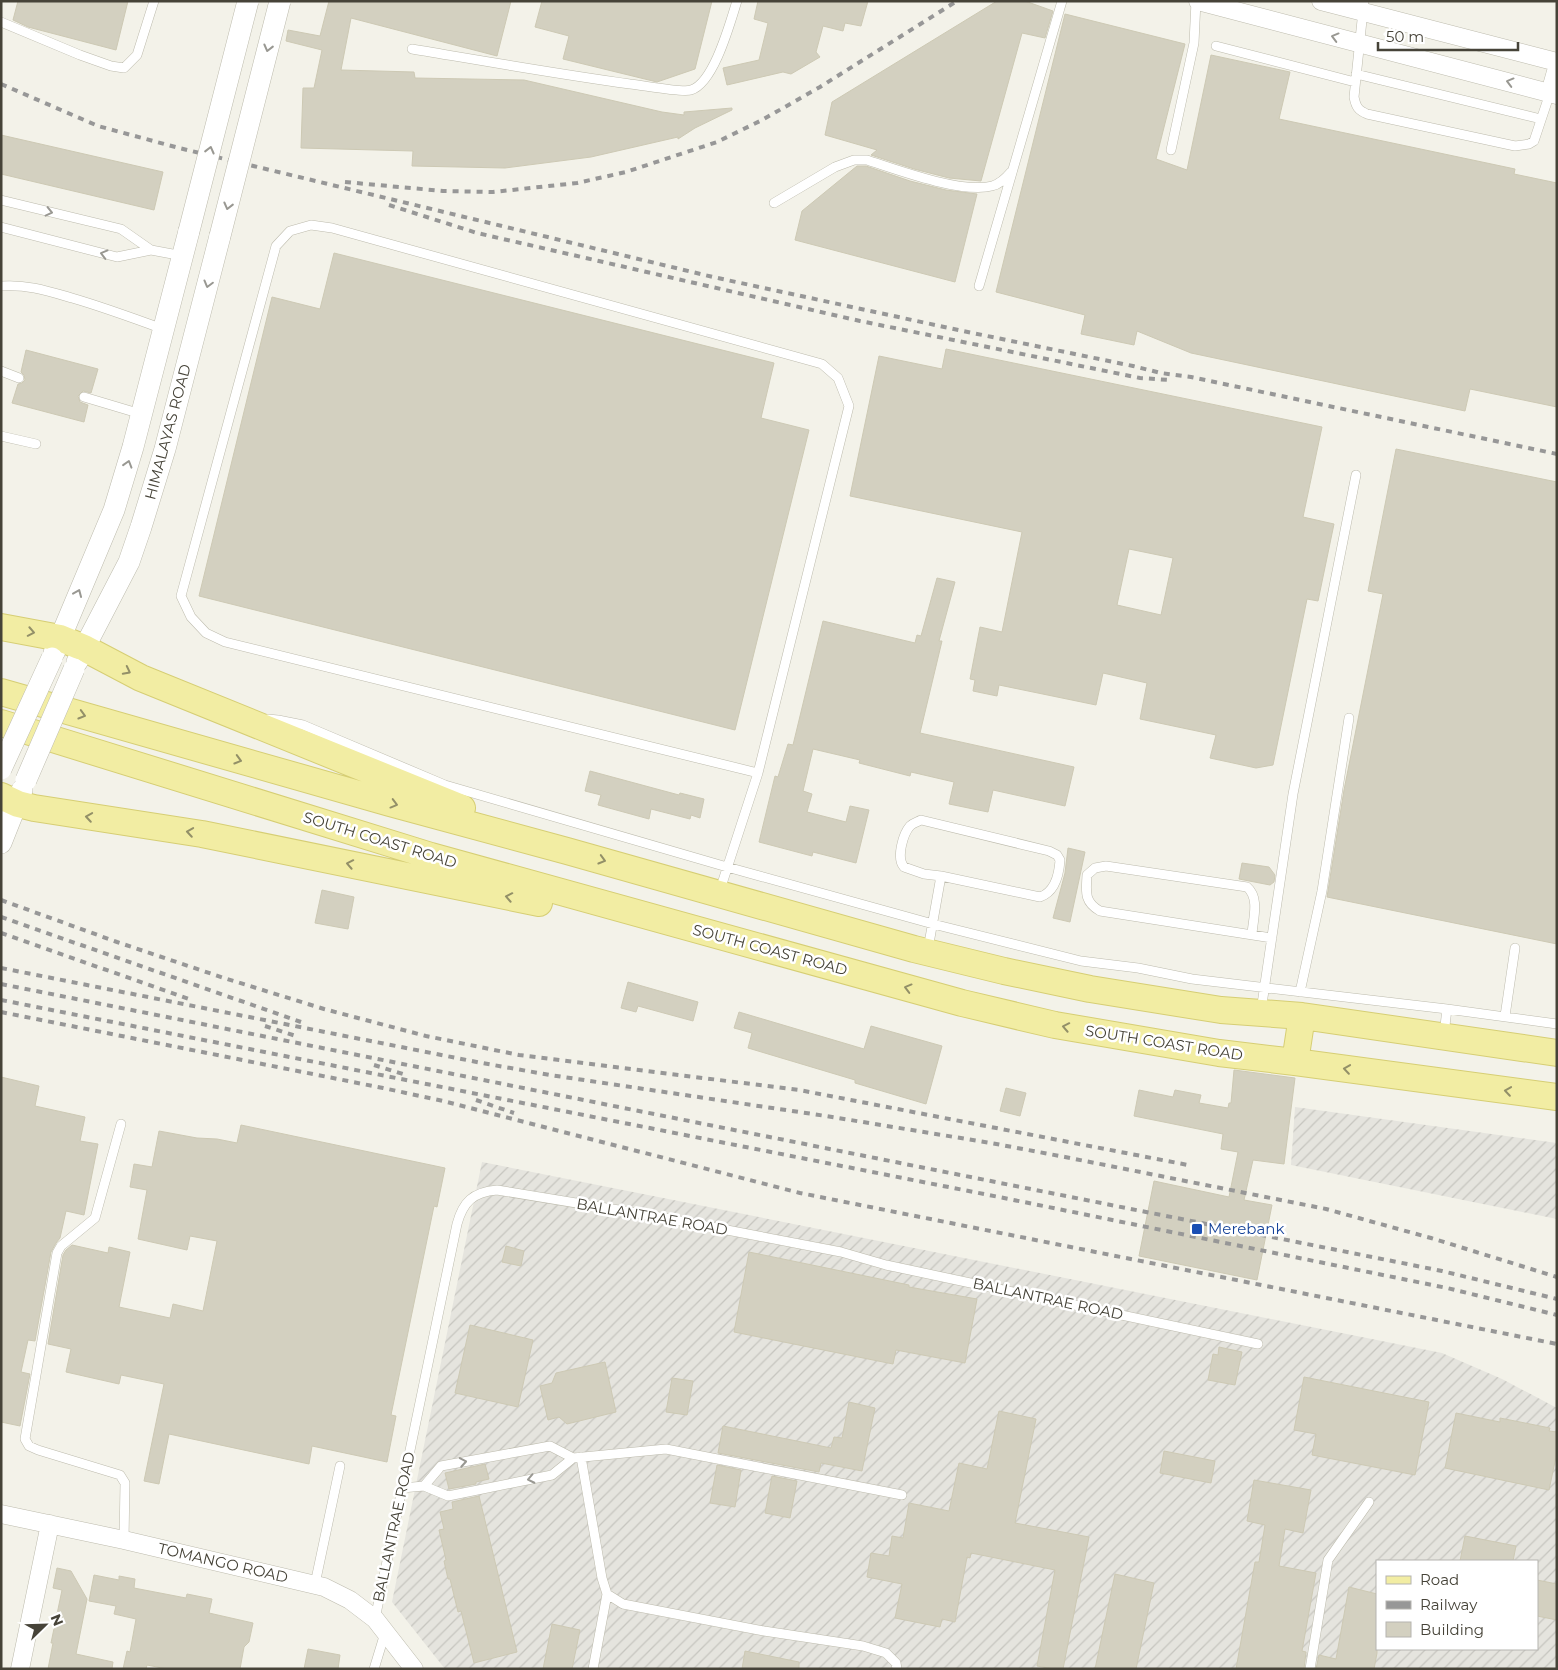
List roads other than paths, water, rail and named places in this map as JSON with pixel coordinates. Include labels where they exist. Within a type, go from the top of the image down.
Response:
[{"type":"main road","points":[[1,627],[79,659],[141,678],[567,851]]},
{"type":"main road","points":[[1,692],[390,803],[928,952],[1004,971],[1090,989],[1221,1010],[1263,1000],[1301,1004],[1444,1037],[1557,1053]]},
{"type":"main road","name":"SOUTH COAST ROAD","points":[[1,723],[132,762],[362,835],[592,901],[962,1003],[1056,1025],[1219,1053],[1557,1098]]},
{"type":"main road","points":[[15,793],[34,808],[202,834],[540,903],[563,904],[592,901]]},
{"type":"main road","points":[[798,958],[806,918]]},
{"type":"main road","points":[[1295,1062],[1301,1004]]},
{"type":"street","name":"HIMALAYAS ROAD","points":[[1,769],[56,648],[114,510],[142,414],[248,1]]},
{"type":"street","name":"HIMALAYAS ROAD","points":[[1,843],[15,793],[79,659],[129,562],[142,527],[165,449],[280,1]]},
{"type":"street","points":[[1197,1],[1553,94],[1557,68]]},
{"type":"street","points":[[1321,1],[1364,7],[1557,62]]},
{"type":"street","name":"TOMANGO ROAD","points":[[1,1514],[315,1584],[338,1594],[380,1626],[414,1669]]},
{"type":"street","points":[[20,1669],[50,1524]]},
{"type":"lane","points":[[1,22],[80,55],[111,66],[124,68],[136,55],[154,1]]},
{"type":"lane","points":[[412,49],[570,75],[661,88],[690,90],[706,80],[719,54],[737,1]]},
{"type":"lane","points":[[979,286],[1062,1]]},
{"type":"lane","points":[[1171,150],[1194,43],[1197,1]]},
{"type":"lane","points":[[1364,7],[1354,97],[1356,106],[1360,111],[1515,146],[1529,144],[1534,140],[1541,119],[1553,94]]},
{"type":"lane","points":[[1216,46],[1541,119]]},
{"type":"lane","points":[[774,203],[835,167],[854,160],[867,160],[944,183],[970,188],[995,186],[1013,170]]},
{"type":"lane","points":[[1,200],[121,229],[151,250]]},
{"type":"lane","points":[[719,893],[758,773],[849,406],[838,378],[822,364],[332,228],[311,225],[290,231],[276,246],[180,596],[191,617],[206,633],[225,642],[758,773]]},
{"type":"lane","points":[[1,227],[117,257],[151,250],[183,256]]},
{"type":"lane","points":[[1,286],[15,285],[38,288],[94,304],[164,329]]},
{"type":"lane","points":[[1,371],[19,378]]},
{"type":"lane","points":[[84,398],[142,414]]},
{"type":"lane","points":[[1,436],[36,444]]},
{"type":"lane","points":[[242,718],[278,720],[303,726],[446,785],[726,867],[933,924],[1081,961],[1138,968],[1192,980],[1263,1000],[1293,794],[1356,475]]},
{"type":"lane","points":[[1349,718],[1322,891],[1301,1004],[1447,1009],[1557,1024]]},
{"type":"lane","points":[[926,821],[956,830],[1032,846],[1054,852],[1060,860],[1054,886],[1049,893],[1040,897],[942,876],[924,874],[904,867],[901,863],[904,838],[908,828],[914,823],[926,821]]},
{"type":"lane","points":[[1252,934],[1255,899],[1247,887],[1106,866],[1095,868],[1087,875],[1086,895],[1092,907],[1100,912],[1272,938]]},
{"type":"lane","points":[[928,952],[942,876]]},
{"type":"lane","points":[[1505,1016],[1515,948]]},
{"type":"lane","points":[[1444,1037],[1447,1009]]},
{"type":"lane","points":[[121,1124],[95,1218],[61,1246],[57,1253],[25,1440],[28,1446],[38,1450],[120,1475],[125,1483],[124,1540]]},
{"type":"lane","name":"BALLANTRAE ROAD","points":[[374,1669],[402,1488],[460,1213],[470,1200],[478,1194],[497,1190],[840,1252],[950,1278],[1258,1344]]},
{"type":"lane","points":[[424,1486],[440,1466],[550,1446],[577,1457],[666,1449],[902,1495]]},
{"type":"lane","points":[[402,1488],[424,1486],[448,1496],[552,1475],[577,1457]]},
{"type":"lane","points":[[577,1457],[606,1594],[593,1669]]},
{"type":"lane","points":[[315,1584],[340,1466]]},
{"type":"lane","points":[[1310,1669],[1328,1560],[1369,1502]]},
{"type":"lane","points":[[606,1594],[623,1604],[764,1631],[863,1646],[886,1653],[898,1669]]},
{"type":"railway","points":[[345,182],[443,191],[493,192],[577,183],[626,172],[717,142],[762,120],[820,87],[957,1]]},
{"type":"railway","points":[[1,84],[98,126],[179,148],[713,277],[1161,373],[1191,377],[1557,454]]},
{"type":"railway","points":[[389,205],[477,233],[860,321],[1140,378],[1169,380]]},
{"type":"railway","points":[[1,900],[224,978],[324,1009],[426,1036],[519,1055],[799,1090],[1188,1165]]},
{"type":"railway","points":[[1,917],[301,1022]]},
{"type":"railway","points":[[1,933],[192,1000]]},
{"type":"railway","points":[[1,968],[482,1063],[550,1075],[826,1116],[1065,1157],[1326,1209],[1431,1238],[1557,1277]]},
{"type":"railway","points":[[1,984],[1442,1271],[1557,1299]]},
{"type":"railway","points":[[1,1000],[1004,1198],[1447,1288],[1557,1315]]},
{"type":"railway","points":[[1,1012],[443,1101],[800,1193],[1557,1344]]},
{"type":"railway","points":[[265,1026],[299,1037]]},
{"type":"railway","points":[[374,1065],[403,1074]]},
{"type":"railway","points":[[476,1100],[514,1113]]},
{"type":"place","name":"Merebank","points":[[1197,1229]]}]
